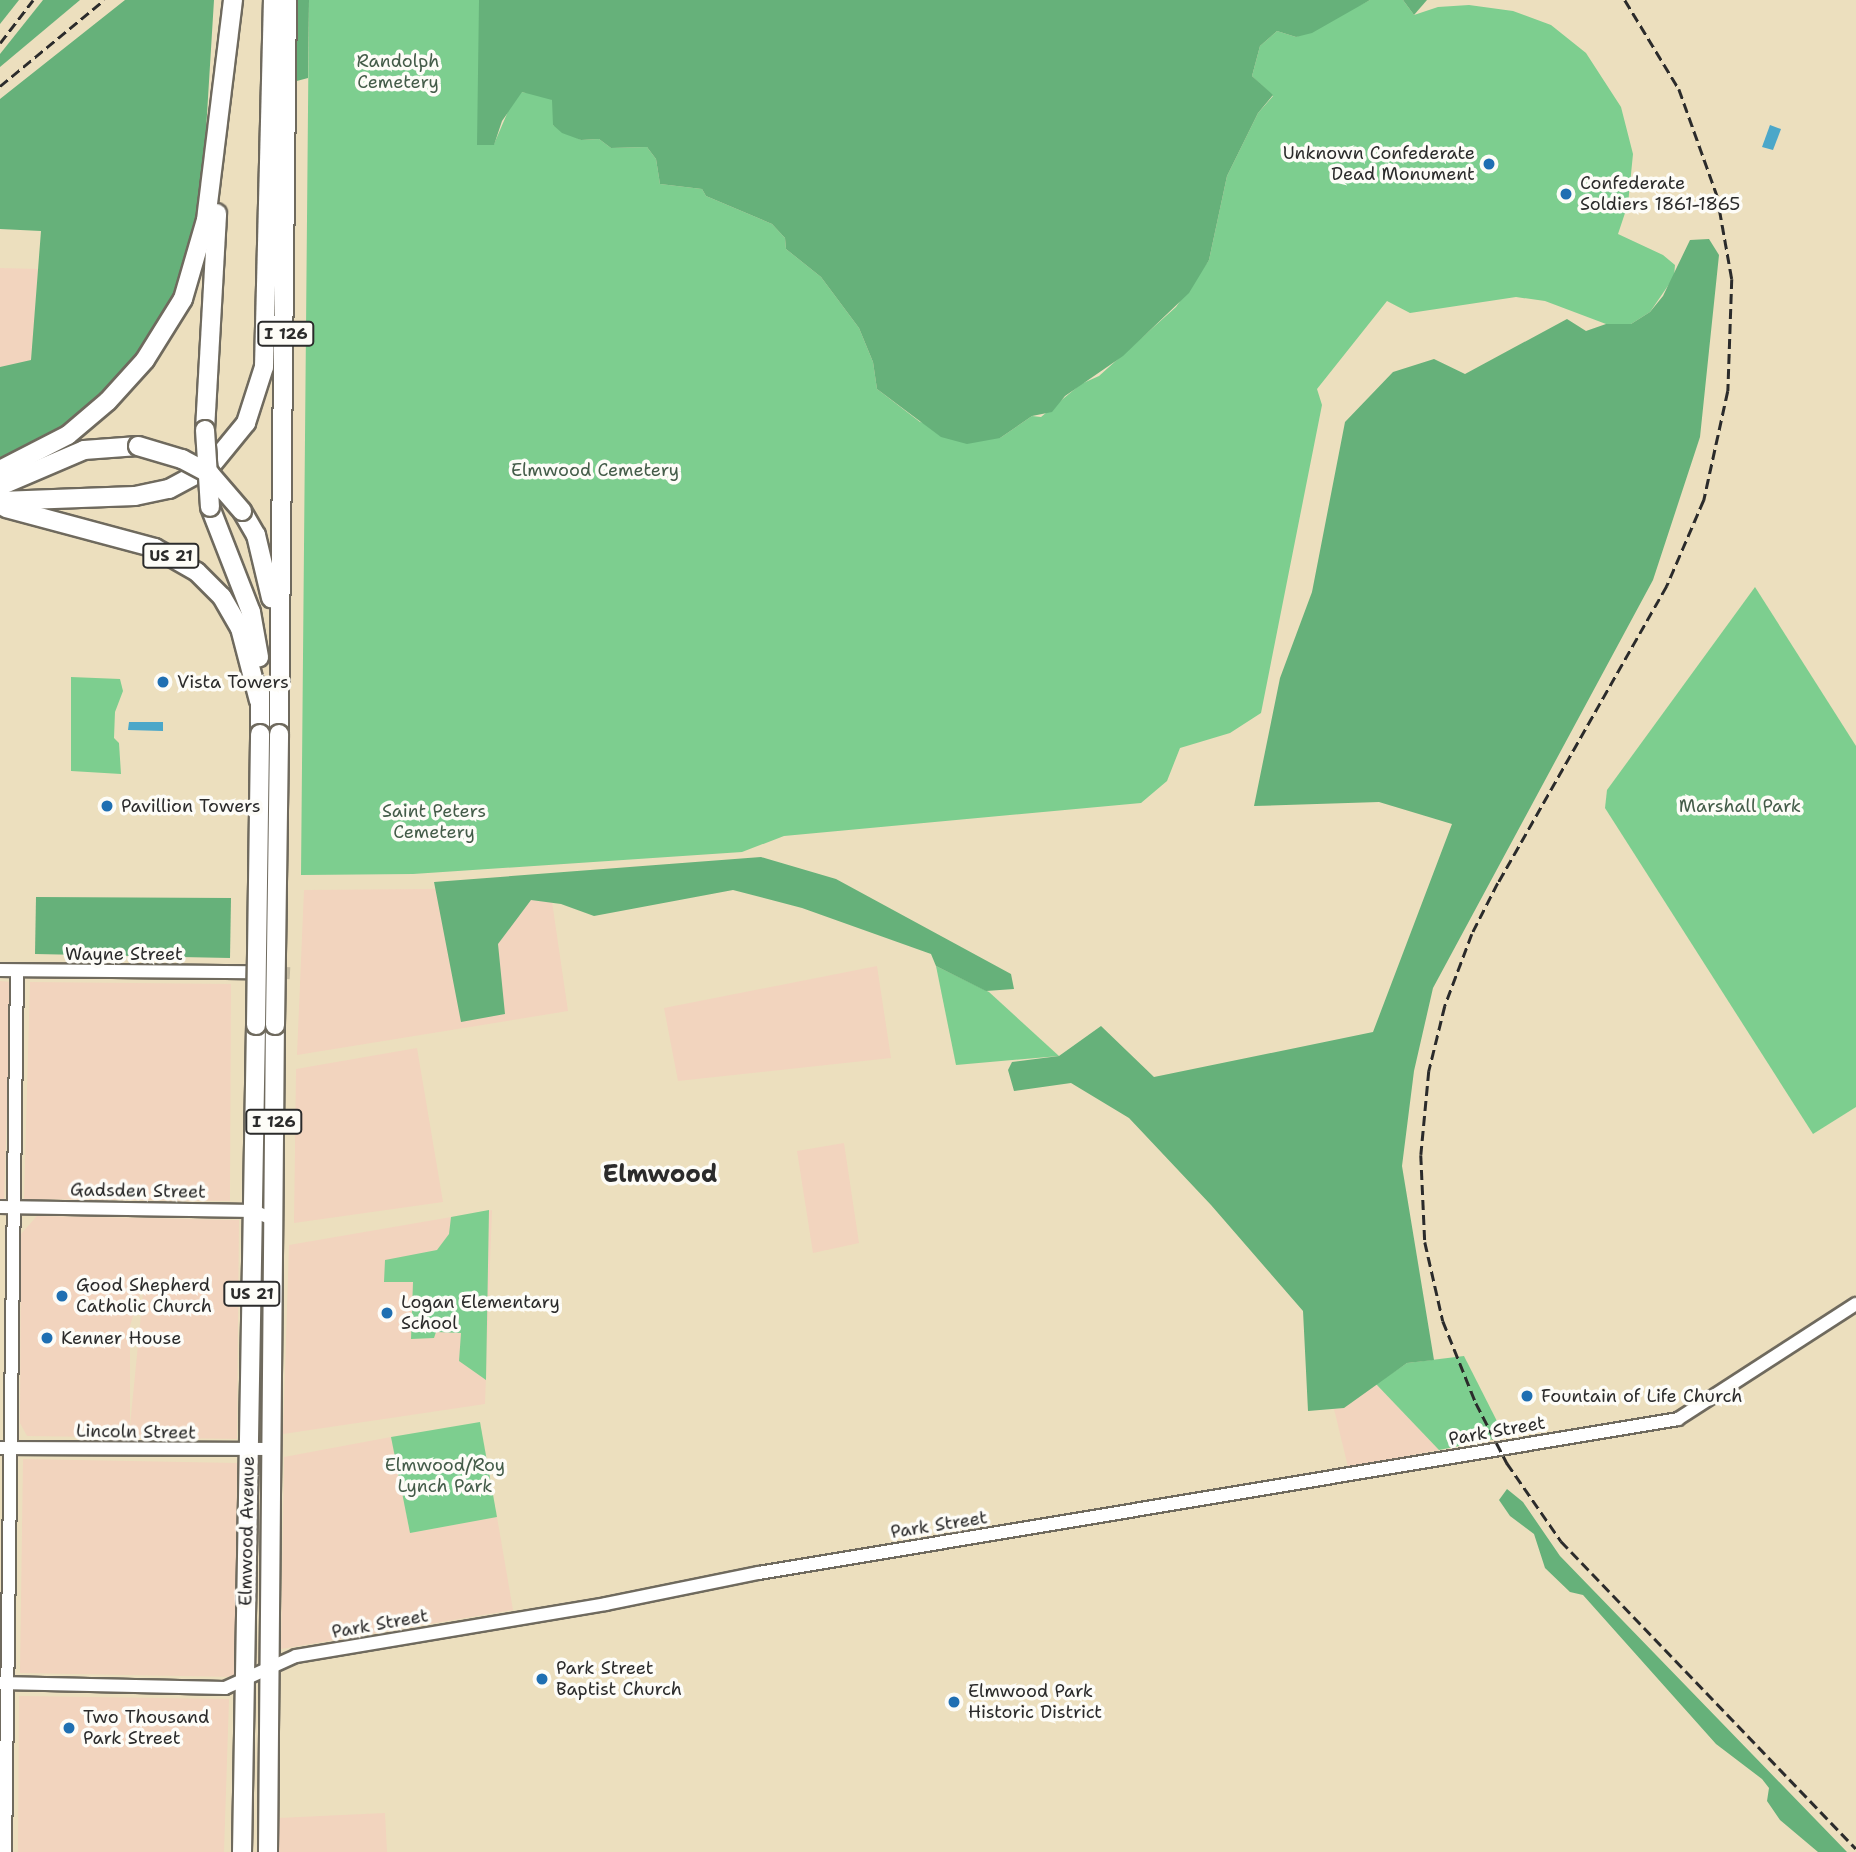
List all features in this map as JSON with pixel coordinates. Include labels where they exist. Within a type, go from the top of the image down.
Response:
[{"type":"highway","name":"I 126","points":[[233,0],[222,108],[205,430],[210,507],[251,612],[259,654],[254,1211]]},
{"type":"highway","points":[[0,501],[135,496],[169,489],[210,467],[246,423],[261,384],[265,354],[273,0]]},
{"type":"highway","name":"I 126","points":[[274,1220],[278,668],[286,336],[287,0]]},
{"type":"highway","points":[[0,470],[79,426],[122,387],[157,343],[183,299],[200,250],[222,108]]},
{"type":"highway","points":[[0,486],[84,450],[138,446],[182,459],[210,474],[242,511],[256,535],[269,579],[278,668]]},
{"type":"highway","name":"US 21","points":[[0,507],[155,548],[197,572],[222,597],[240,628],[259,701]]},
{"type":"highway","name":"Elmwood Avenue","points":[[242,1852],[254,1211]]},
{"type":"highway","name":"Elmwood Avenue","points":[[268,1852],[274,1220]]},
{"type":"street","name":"Wayne Street","points":[[0,970],[247,972]]},
{"type":"street","points":[[5,1852],[5,1448],[14,1207],[17,971]]},
{"type":"street","name":"Gadsden Street","points":[[0,1207],[254,1211],[274,1220]]},
{"type":"street","name":"Park Street","points":[[4,1683],[225,1688],[245,1682],[270,1666],[296,1656],[606,1604],[759,1573],[1678,1419],[1856,1304]]},
{"type":"street","name":"Lincoln Street","points":[[5,1448],[272,1449]]},
{"type":"shaded area","points":[[0,268],[38,269],[31,360],[1,392],[0,440]]},
{"type":"shaded area","points":[[550,888],[568,1011],[297,1055],[304,890]]},
{"type":"shaded area","points":[[877,966],[891,1058],[678,1081],[664,1008]]},
{"type":"shaded area","points":[[0,981],[11,982],[4,1202],[0,1201]]},
{"type":"shaded area","points":[[30,982],[231,984],[230,1201],[24,1199]]},
{"type":"shaded area","points":[[417,1048],[443,1202],[294,1223],[296,1069]]},
{"type":"shaded area","points":[[844,1143],[859,1243],[813,1253],[797,1151]]},
{"type":"shaded area","name":"Logan Elementary School","points":[[492,1210],[485,1404],[283,1434],[289,1245]]},
{"type":"shaded area","points":[[37,1216],[239,1220],[237,1439],[27,1436],[20,1423],[21,1234]],"holes":[[[140,1294],[143,1294],[130,1426],[130,1326]]]},
{"type":"shaded area","points":[[1376,1384],[1439,1450],[1348,1467],[1334,1409],[1344,1408]]},
{"type":"shaded area","points":[[391,1437],[410,1533],[497,1517],[513,1610],[281,1649],[284,1457]]},
{"type":"shaded area","points":[[23,1459],[237,1463],[235,1677],[20,1673]]},
{"type":"shaded area","points":[[19,1696],[229,1699],[224,1852],[18,1852]]},
{"type":"shaded area","points":[[385,1813],[387,1852],[278,1852],[278,1818]]},
{"type":"green space","points":[[0,0],[19,0],[0,24]]},
{"type":"green space","points":[[43,0],[80,0],[0,67],[0,54]]},
{"type":"green space","points":[[125,0],[214,0],[201,212],[180,289],[141,355],[74,422],[0,464],[0,367],[31,360],[41,231],[0,229],[0,99]]},
{"type":"green space","points":[[293,0],[309,0],[308,78],[293,82]]},
{"type":"green space","name":"Elmwood Cemetery","points":[[309,0],[479,0],[480,55],[494,144],[512,102],[521,92],[541,94],[553,100],[553,125],[581,140],[599,139],[611,148],[647,147],[656,159],[660,184],[702,189],[706,196],[772,224],[785,238],[786,249],[821,277],[859,328],[873,362],[877,389],[920,422],[1000,438],[1032,416],[1041,417],[1081,384],[1099,376],[1176,307],[1209,260],[1227,176],[1258,113],[1273,96],[1252,76],[1260,46],[1277,31],[1296,37],[1370,0],[1403,0],[1414,15],[1438,7],[1469,5],[1513,11],[1551,25],[1586,53],[1621,107],[1633,154],[1628,204],[1618,234],[1663,255],[1675,265],[1674,277],[1650,312],[1631,324],[1606,324],[1545,301],[1516,297],[1410,313],[1387,301],[1317,389],[1322,405],[1261,713],[1230,733],[1180,748],[1167,781],[1141,803],[784,836],[742,852],[413,874],[301,875]]},
{"type":"green space","points":[[479,0],[1370,0],[1312,33],[1296,37],[1277,31],[1260,46],[1252,76],[1273,95],[1258,113],[1227,176],[1209,260],[1189,293],[1123,356],[1065,396],[1052,412],[1032,416],[1000,438],[967,444],[941,437],[877,389],[873,362],[859,328],[821,277],[786,249],[785,238],[772,224],[706,196],[702,189],[660,184],[656,159],[647,147],[611,148],[599,139],[581,140],[562,133],[553,125],[552,100],[522,92],[502,121],[494,145],[477,145]]},
{"type":"green space","points":[[1403,0],[1427,0],[1414,15]]},
{"type":"green space","points":[[1709,239],[1719,255],[1700,437],[1653,580],[1433,988],[1414,1071],[1402,1166],[1434,1360],[1407,1363],[1344,1408],[1308,1411],[1303,1311],[1211,1205],[1129,1118],[1071,1083],[1014,1091],[1008,1070],[1012,1062],[1059,1056],[1101,1026],[1154,1077],[1373,1032],[1452,824],[1379,802],[1254,806],[1280,678],[1312,592],[1345,422],[1393,372],[1434,359],[1465,374],[1567,319],[1586,331],[1606,324],[1631,324],[1650,312],[1663,296],[1690,240]]},
{"type":"green space","name":"Marshall Park","points":[[1755,587],[1856,746],[1856,1107],[1813,1134],[1605,808],[1607,790]]},
{"type":"green space","points":[[71,677],[120,679],[123,691],[115,712],[114,738],[119,743],[121,774],[71,771]]},
{"type":"green space","points":[[761,857],[836,879],[1011,974],[1014,989],[986,991],[936,966],[931,954],[802,908],[733,890],[594,916],[561,904],[531,900],[498,944],[505,1014],[461,1022],[434,882]]},
{"type":"green space","points":[[36,897],[231,898],[230,958],[35,954]]},
{"type":"green space","points":[[936,966],[989,992],[1059,1056],[956,1065]]},
{"type":"green space","points":[[489,1210],[486,1380],[459,1361],[461,1333],[436,1332],[434,1338],[411,1339],[413,1282],[384,1282],[385,1260],[437,1250],[449,1234],[451,1217]]},
{"type":"green space","points":[[1464,1356],[1505,1437],[1439,1450],[1376,1384],[1407,1363]]},
{"type":"green space","name":"Elmwood/Roy Lynch Park","points":[[480,1422],[497,1517],[410,1533],[391,1437]]},
{"type":"green space","points":[[1507,1489],[1523,1502],[1560,1556],[1847,1852],[1818,1852],[1780,1820],[1767,1801],[1769,1788],[1762,1779],[1716,1744],[1583,1595],[1570,1592],[1545,1568],[1534,1534],[1510,1516],[1499,1500]]},
{"type":"water","points":[[1770,125],[1781,129],[1773,150],[1762,147]]},
{"type":"water","points":[[129,722],[163,722],[163,731],[128,730]]},
{"type":"tunnel","points":[[268,972],[290,973]]},
{"type":"railway","points":[[0,43],[33,0]]},
{"type":"railway","points":[[0,86],[104,0]]},
{"type":"railway","points":[[1625,0],[1679,89],[1717,195],[1732,279],[1728,391],[1704,500],[1667,586],[1498,883],[1472,934],[1445,1006],[1429,1071],[1421,1155],[1425,1242],[1443,1321],[1476,1403],[1507,1463],[1561,1541],[1856,1849]]},
{"type":"place","name":"Unknown Confederate Dead Monument","points":[[1489,164]]},
{"type":"place","name":"Confederate Soldiers 1861-1865","points":[[1566,194]]},
{"type":"place","name":"Vista Towers","points":[[163,682]]},
{"type":"place","name":"Pavillion Towers","points":[[107,806]]},
{"type":"place","name":"Good Shepherd Catholic Church","points":[[62,1296]]},
{"type":"place","name":"Logan Elementary School","points":[[387,1313]]},
{"type":"place","name":"Kenner House","points":[[47,1338]]},
{"type":"place","name":"Fountain of Life Church","points":[[1527,1396]]},
{"type":"place","name":"Park Street Baptist Church","points":[[542,1679]]},
{"type":"place","name":"Elmwood Park Historic District","points":[[954,1702]]},
{"type":"place","name":"Two Thousand Park Street","points":[[69,1728]]},
{"type":"district","name":"Elmwood","points":[[660,1175]]},
{"type":"park label","name":"Randolph Cemetery","points":[[398,72]]},
{"type":"park label","name":"Saint Peters Cemetery","points":[[434,822]]}]
